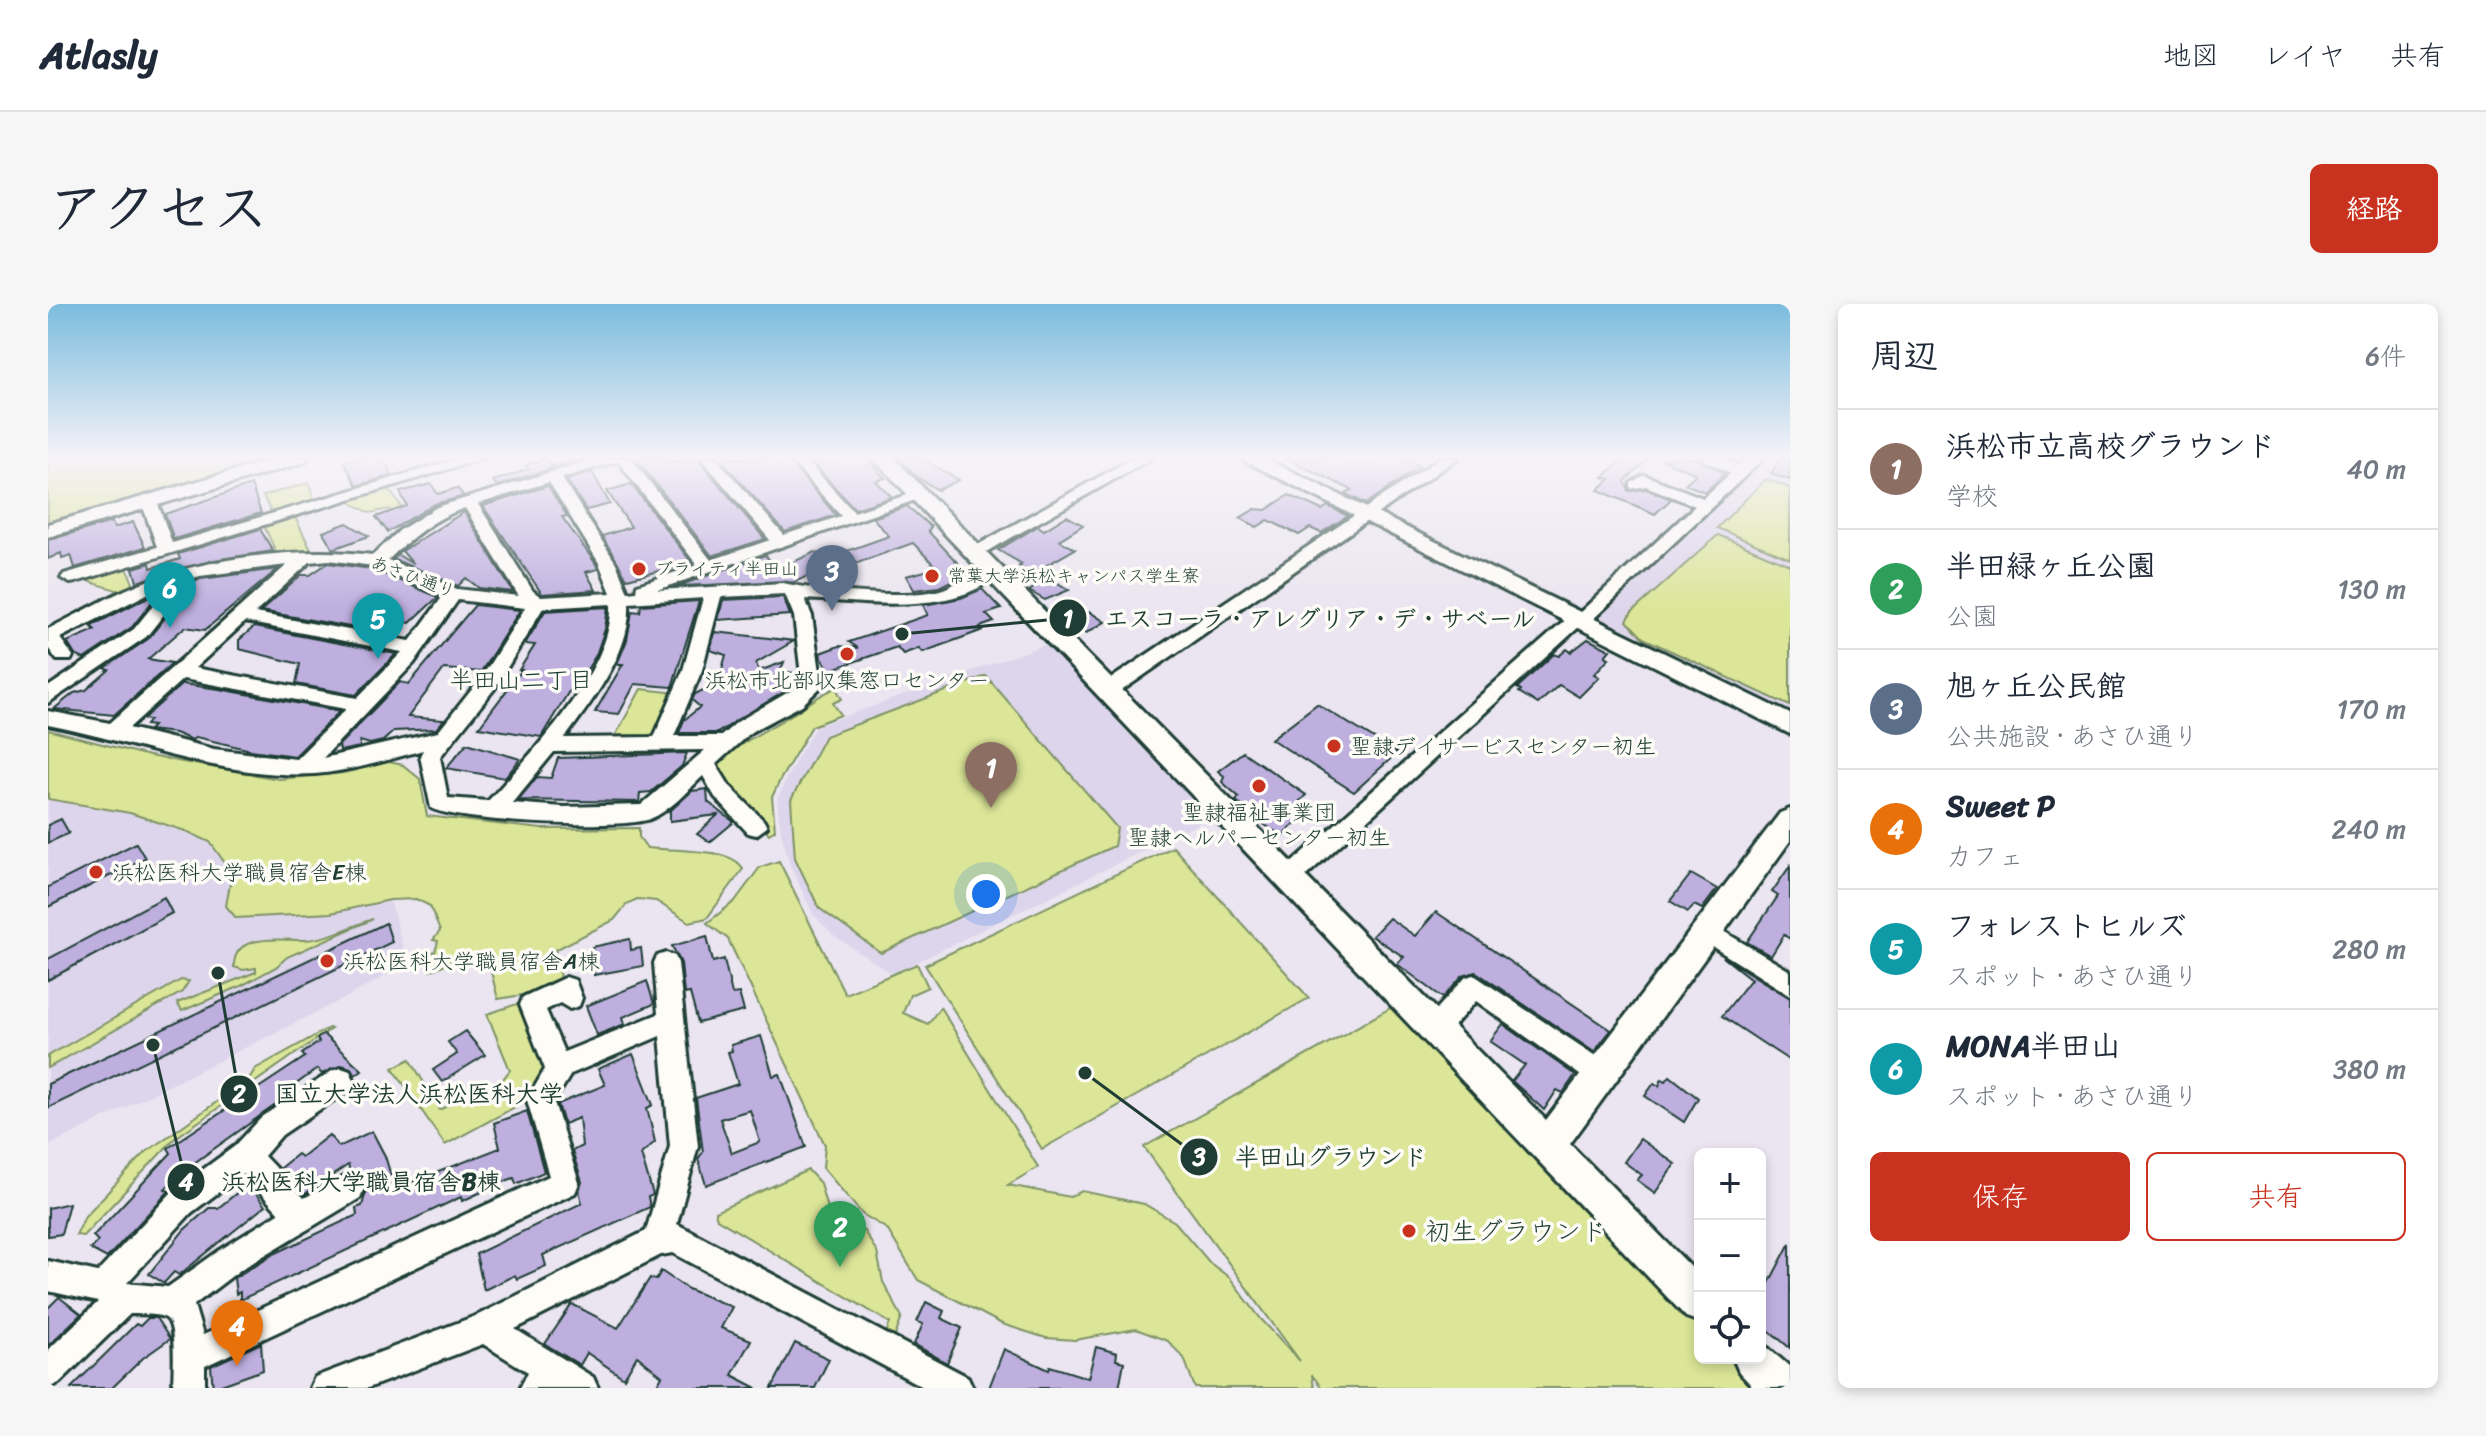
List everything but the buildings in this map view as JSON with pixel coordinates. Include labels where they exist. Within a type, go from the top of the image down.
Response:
[{"type":"street","points":[[48,531],[123,509]]},
{"type":"street","points":[[152,509],[166,549]]},
{"type":"street","points":[[70,578],[304,509]]},
{"type":"street","points":[[377,561],[423,520],[450,509]]},
{"type":"street","points":[[473,509],[527,595],[537,603],[488,683],[430,756],[438,802],[492,811],[643,813],[654,808],[744,727],[795,700],[812,686],[803,616],[793,592]]},
{"type":"street","points":[[492,811],[550,745],[601,664],[617,625],[621,597],[610,569],[573,509]]},
{"type":"street","points":[[662,509],[707,567]]},
{"type":"street","points":[[752,509],[781,542]]},
{"type":"street","points":[[842,509],[851,518]]},
{"type":"street","points":[[621,597],[880,509]]},
{"type":"street","points":[[931,509],[1694,1297]]},
{"type":"street","name":"あさひ通り","points":[[49,637],[160,582],[199,571],[336,555],[377,561],[453,594],[537,603],[783,588],[793,592],[890,598],[948,595],[983,562],[1066,509]]},
{"type":"street","points":[[1352,509],[1790,725]]},
{"type":"street","points":[[1107,691],[1375,509]]},
{"type":"street","points":[[1288,879],[1575,621],[1583,619],[1702,509]]},
{"type":"street","points":[[114,731],[305,558]]},
{"type":"street","points":[[48,696],[145,629],[168,598],[160,582]]},
{"type":"street","points":[[660,744],[686,691],[707,630],[713,593]]},
{"type":"street","points":[[302,766],[364,706],[414,648],[453,594]]},
{"type":"street","points":[[241,616],[414,648]]},
{"type":"street","points":[[49,637],[64,656]]},
{"type":"street","points":[[180,672],[364,706]]},
{"type":"street","points":[[48,718],[114,731],[201,754],[302,766],[332,764],[442,738]]},
{"type":"street","points":[[550,745],[724,743]]},
{"type":"street","points":[[705,763],[722,791],[756,827]]},
{"type":"street","points":[[1548,1146],[1790,820]]},
{"type":"street","points":[[1708,932],[1790,984]]},
{"type":"street","points":[[658,1241],[684,1146],[666,963]]},
{"type":"street","points":[[1434,1030],[1474,986],[1600,1074]]},
{"type":"street","points":[[558,1070],[532,1005],[566,988],[570,998]]},
{"type":"street","points":[[189,1357],[565,1183],[540,1100],[558,1070],[562,1065],[671,1020]]},
{"type":"street","points":[[48,1372],[114,1293],[168,1215],[245,1156],[272,1126],[321,1086]]},
{"type":"street","points":[[245,1156],[301,1216]]},
{"type":"street","points":[[172,1303],[230,1260],[350,1188]]},
{"type":"street","points":[[326,1388],[485,1328],[658,1241],[675,1238],[957,1388]]},
{"type":"street","points":[[48,1276],[114,1293],[172,1303],[183,1314],[189,1357],[189,1388]]},
{"type":"street","points":[[485,1328],[542,1378],[582,1388]]},
{"type":"street","points":[[1759,1364],[1782,1388]]},
{"type":"shaded area","points":[[1713,509],[1790,509],[1790,716],[1596,620]]},
{"type":"shaded area","points":[[1047,644],[1213,816],[893,974],[834,936],[813,914],[790,865],[781,833],[777,800],[787,777],[815,727]]},
{"type":"shaded area","points":[[48,799],[130,813],[210,842],[232,873],[226,906],[236,918],[331,913],[390,900],[403,948],[395,966],[380,979],[347,997],[48,1146]]},
{"type":"green space","points":[[48,509],[96,509],[48,522]]},
{"type":"green space","points":[[269,509],[290,509],[272,514]]},
{"type":"green space","points":[[362,509],[403,509],[407,514],[399,520],[390,509],[370,513]]},
{"type":"green space","points":[[1736,509],[1790,509],[1790,559],[1717,528]]},
{"type":"green space","points":[[294,515],[312,552],[278,556],[263,524]]},
{"type":"green space","points":[[1718,535],[1790,565],[1790,706],[1643,638],[1627,621],[1631,613]]},
{"type":"green space","points":[[126,566],[134,586],[123,592],[87,581]]},
{"type":"green space","points":[[986,676],[1117,828],[1114,846],[881,953],[819,908],[795,858],[791,800],[825,736]]},
{"type":"green space","points":[[836,688],[842,699],[833,703],[841,715],[812,726],[772,797],[775,830],[769,834],[732,793],[716,765],[747,741]]},
{"type":"green space","points":[[641,689],[678,693],[656,731],[642,737],[614,738]]},
{"type":"green space","points":[[48,730],[149,756],[279,779],[343,773],[389,762],[403,765],[420,779],[427,816],[542,829],[639,828],[639,837],[647,848],[715,853],[737,862],[743,869],[707,918],[689,922],[656,901],[637,899],[627,904],[614,920],[555,950],[560,978],[522,995],[498,999],[486,952],[454,960],[430,971],[427,966],[430,953],[435,952],[438,941],[433,940],[440,931],[430,906],[416,899],[390,900],[331,913],[236,918],[226,906],[232,873],[210,842],[130,813],[48,799]]},
{"type":"green space","points":[[1173,847],[1309,998],[1042,1149],[925,965]]},
{"type":"green space","points":[[779,861],[845,994],[917,964],[928,987],[910,995],[903,1013],[928,1024],[940,1007],[1038,1167],[1008,1185],[1070,1197],[1082,1191],[1144,1204],[1175,1222],[1210,1263],[1230,1278],[1261,1319],[1300,1361],[1144,1147],[1394,1006],[1694,1315],[1694,1364],[1739,1364],[1761,1388],[1322,1388],[1312,1375],[1314,1388],[1195,1388],[1184,1358],[1168,1341],[1136,1329],[1075,1340],[1046,1338],[1002,1324],[918,1280],[887,1229],[862,1214],[823,1168],[825,1145],[728,939],[707,923],[735,901],[760,867]]},
{"type":"green space","points":[[373,919],[287,957],[276,967],[241,986],[182,1011],[177,1003],[256,972],[256,968],[243,970],[234,967],[236,956],[250,943],[273,939],[315,939]]},
{"type":"green space","points":[[181,980],[189,981],[182,992],[48,1068],[48,1056]]},
{"type":"green space","points":[[520,1003],[546,1067],[528,1100],[445,1145],[393,1068],[410,1059],[440,1110],[503,1079],[510,1070],[487,1014]]},
{"type":"green space","points":[[329,1028],[174,1139],[83,1236],[76,1235],[85,1216],[146,1152],[249,1079],[255,1069]]},
{"type":"green space","points":[[808,1170],[820,1183],[826,1205],[846,1223],[864,1231],[877,1252],[883,1282],[902,1317],[894,1339],[885,1336],[890,1323],[717,1219],[715,1212]]},
{"type":"place","name":"ブライティ半田山","points":[[639,569]]},
{"type":"place","name":"常葉大学浜松キャンパス学生寮","points":[[932,576]]},
{"type":"place","name":"旭ヶ丘公民館","points":[[832,611]]},
{"type":"place","name":"MONA半田山","points":[[170,628]]},
{"type":"place","name":"エスコーラ・アレグリア・デ・サベール","points":[[902,634]]},
{"type":"place","name":"浜松市北部収集窓口センター","points":[[847,654]]},
{"type":"place","name":"フォレストヒルズ","points":[[378,659]]},
{"type":"place","name":"聖隷デイサービスセンター初生","points":[[1334,746]]},
{"type":"place","name":"聖隷福祉事業団 聖隷ヘルパーセンター初生","points":[[1259,786]]},
{"type":"place","name":"浜松市立高校グラウンド","points":[[991,808]]},
{"type":"place","name":"浜松医科大学職員宿舎E棟","points":[[96,872]]},
{"type":"place","name":"浜松医科大学職員宿舎A棟","points":[[327,961]]},
{"type":"place","name":"国立大学法人浜松医科大学","points":[[218,973]]},
{"type":"place","name":"浜松医科大学職員宿舎B棟","points":[[153,1045]]},
{"type":"place","name":"半田山グラウンド","points":[[1085,1073]]},
{"type":"place","name":"初生グラウンド","points":[[1409,1231]]},
{"type":"place","name":"半田緑ヶ丘公園","points":[[840,1267]]},
{"type":"place","name":"Sweet P","points":[[237,1366]]},
{"type":"district","name":"半田山二丁目","points":[[521,680]]}]
